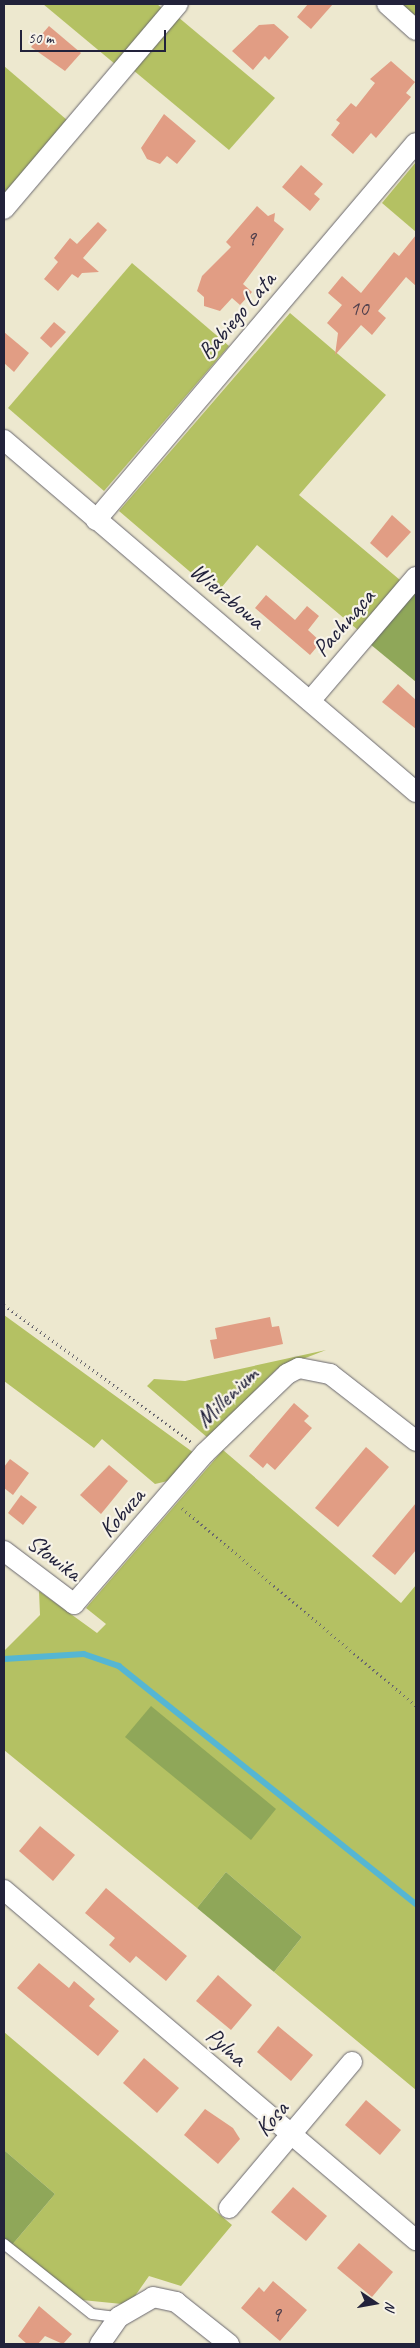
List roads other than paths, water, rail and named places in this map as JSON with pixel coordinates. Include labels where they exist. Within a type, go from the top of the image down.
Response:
[{"type":"street","points":[[4,209],[178,4]]},
{"type":"street","points":[[387,4],[416,30]]},
{"type":"street","name":"Babiego Lata","points":[[96,520],[416,143]]},
{"type":"street","name":"Wierzbowa","points":[[4,440],[416,792]]},
{"type":"street","name":"Pachnąca","points":[[310,701],[416,577]]},
{"type":"street","name":"Millenium","points":[[205,1453],[287,1374],[310,1367],[356,1390],[416,1442]]},
{"type":"street","name":"Kobuza","points":[[74,1604],[169,1497],[205,1453]]},
{"type":"street","name":"Słowika","points":[[4,1551],[74,1604]]},
{"type":"street","name":"Pylna","points":[[4,1890],[416,2240]]},
{"type":"street","name":"Kosa","points":[[229,2208],[352,2062]]},
{"type":"street","points":[[100,2344],[119,2317],[153,2297],[176,2302],[230,2344]]},
{"type":"lane","points":[[4,2244],[92,2314],[119,2317]]},
{"type":"waterway","points":[[4,1659],[84,1654],[119,1666],[416,1904]]}]
